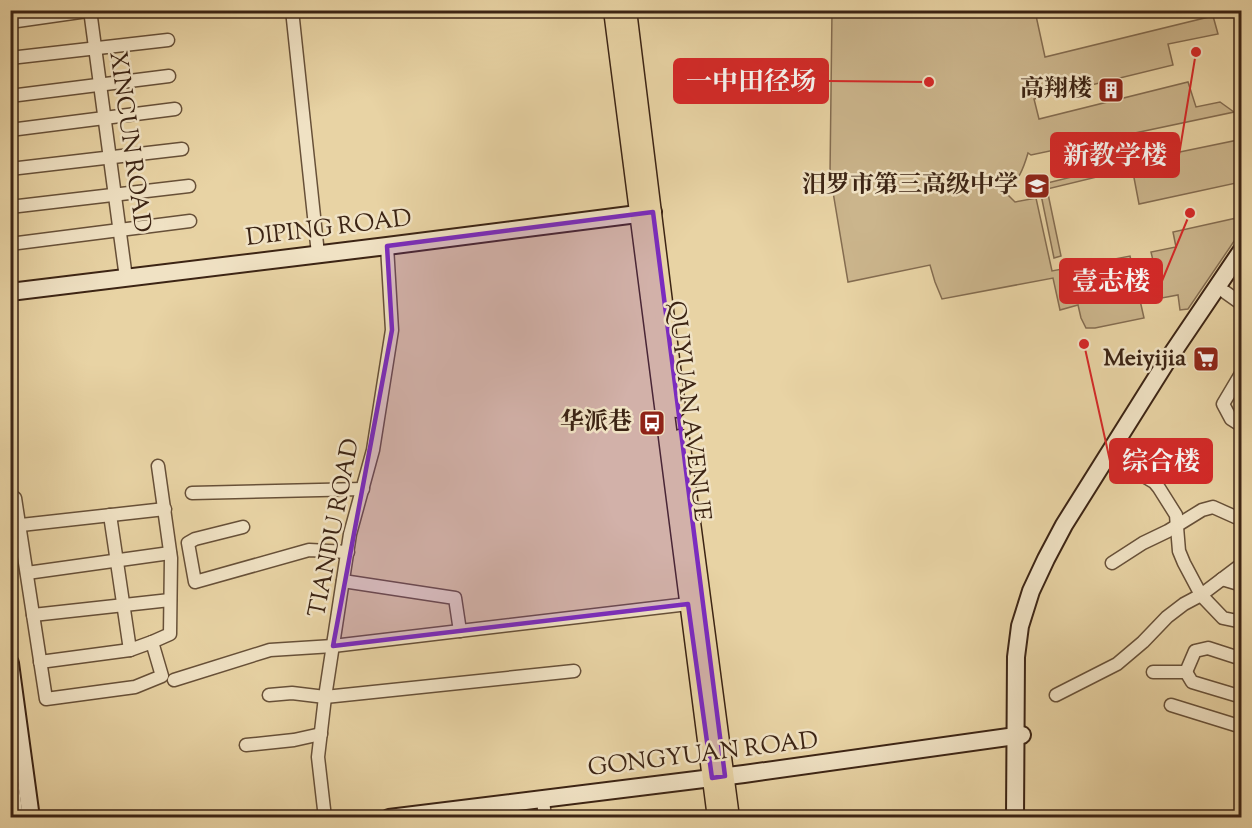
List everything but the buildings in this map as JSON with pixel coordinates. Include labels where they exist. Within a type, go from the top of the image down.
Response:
[{"type":"main road","name":"QUYUAN AVENUE","points":[[613,10],[679,429],[718,777],[717,818]]},
{"type":"main road","name":"QUYUAN AVENUE","points":[[627,10],[646,213],[688,604],[718,777],[730,818]]},
{"type":"street","points":[[292,10],[318,254]]},
{"type":"street","points":[[10,22],[92,11]]},
{"type":"street","name":"XINCUN ROAD","points":[[92,11],[126,278]]},
{"type":"street","points":[[10,58],[168,40]]},
{"type":"street","points":[[10,96],[170,76]]},
{"type":"street","points":[[10,130],[174,108]]},
{"type":"street","points":[[10,169],[182,149]]},
{"type":"street","points":[[10,207],[189,186]]},
{"type":"street","name":"DIPING ROAD","points":[[10,292],[646,213]]},
{"type":"street","points":[[10,244],[190,221]]},
{"type":"street","name":"TIANDU ROAD","points":[[325,818],[318,758],[325,697],[350,534],[373,450],[392,330],[387,246]]},
{"type":"street","points":[[1022,818],[1016,657],[1020,626],[1030,591],[1071,515],[1165,363],[1242,250]]},
{"type":"street","points":[[1015,818],[1024,658],[1029,624],[1038,590],[1069,532],[1172,368],[1242,267]]},
{"type":"street","points":[[1225,292],[1242,304]]},
{"type":"street","points":[[1242,372],[1223,404],[1232,419],[1242,426]]},
{"type":"street","points":[[1115,459],[1154,482],[1159,488],[1176,515],[1179,552],[1201,595],[1223,618],[1242,622]]},
{"type":"street","points":[[40,662],[130,650],[170,634],[170,554],[158,466]]},
{"type":"street","points":[[192,493],[363,489]]},
{"type":"street","points":[[15,498],[15,526],[27,573],[46,699],[135,687],[162,676],[152,642]]},
{"type":"street","points":[[1112,563],[1202,510],[1213,507],[1242,520]]},
{"type":"street","points":[[15,526],[165,509]]},
{"type":"street","points":[[110,515],[130,650]]},
{"type":"street","points":[[243,527],[195,539],[188,543],[195,582],[309,550],[348,552]]},
{"type":"street","points":[[27,573],[170,554]]},
{"type":"street","points":[[1056,695],[1117,664],[1167,617],[1242,564]]},
{"type":"street","points":[[1222,579],[1242,585]]},
{"type":"street","points":[[343,581],[455,598],[460,632]]},
{"type":"street","points":[[33,615],[170,600]]},
{"type":"street","points":[[174,680],[270,650],[333,646],[688,604]]},
{"type":"street","points":[[1186,672],[1195,651],[1201,649],[1208,648],[1242,659]]},
{"type":"street","points":[[10,663],[31,818]]},
{"type":"street","points":[[269,695],[292,693],[325,697],[574,671]]},
{"type":"street","points":[[1153,672],[1186,672]]},
{"type":"street","points":[[1186,672],[1192,682],[1242,697]]},
{"type":"street","points":[[1171,705],[1242,727]]},
{"type":"street","points":[[246,745],[321,735]]},
{"type":"street","name":"GONGYUAN ROAD","points":[[389,818],[543,800],[1018,736]]},
{"type":"street","points":[[10,781],[15,818]]},
{"type":"street","points":[[543,800],[545,818]]},
{"type":"highlighted area","points":[[653,212],[725,776],[712,778],[688,604],[333,646],[392,330],[387,246]]},
{"type":"shaded area","name":"汨罗市第三高级中学","points":[[832,11],[1035,11],[1045,57],[1213,16],[1218,34],[1168,44],[1173,65],[1034,99],[1039,119],[1188,82],[1196,107],[1220,102],[1234,112],[1031,155],[1028,153],[1020,174],[1005,192],[1015,202],[1036,198],[1052,271],[1130,256],[1144,318],[1086,328],[1078,305],[1060,310],[1053,278],[942,299],[930,265],[848,282],[830,174]]},
{"type":"shaded area","points":[[1238,140],[1241,182],[1139,204],[1131,162]]},
{"type":"shaded area","points":[[1100,170],[1101,176],[1047,189],[1061,256],[1054,258],[1039,185]]},
{"type":"shaded area","points":[[1241,217],[1241,231],[1188,309],[1180,310],[1178,295],[1162,298],[1151,252],[1176,247],[1173,232]]},
{"type":"place","name":"新教学楼","points":[[1196,52]]},
{"type":"place","name":"一中田径场","points":[[929,82]]},
{"type":"place","name":"高翔楼","points":[[1111,90]]},
{"type":"place","name":"汨罗市第三高级中学","points":[[1037,186]]},
{"type":"place","name":"壹志楼","points":[[1190,213]]},
{"type":"place","name":"综合楼","points":[[1084,344]]},
{"type":"place","name":"Meiyijia","points":[[1206,359]]},
{"type":"place","name":"华派巷","points":[[652,423]]}]
